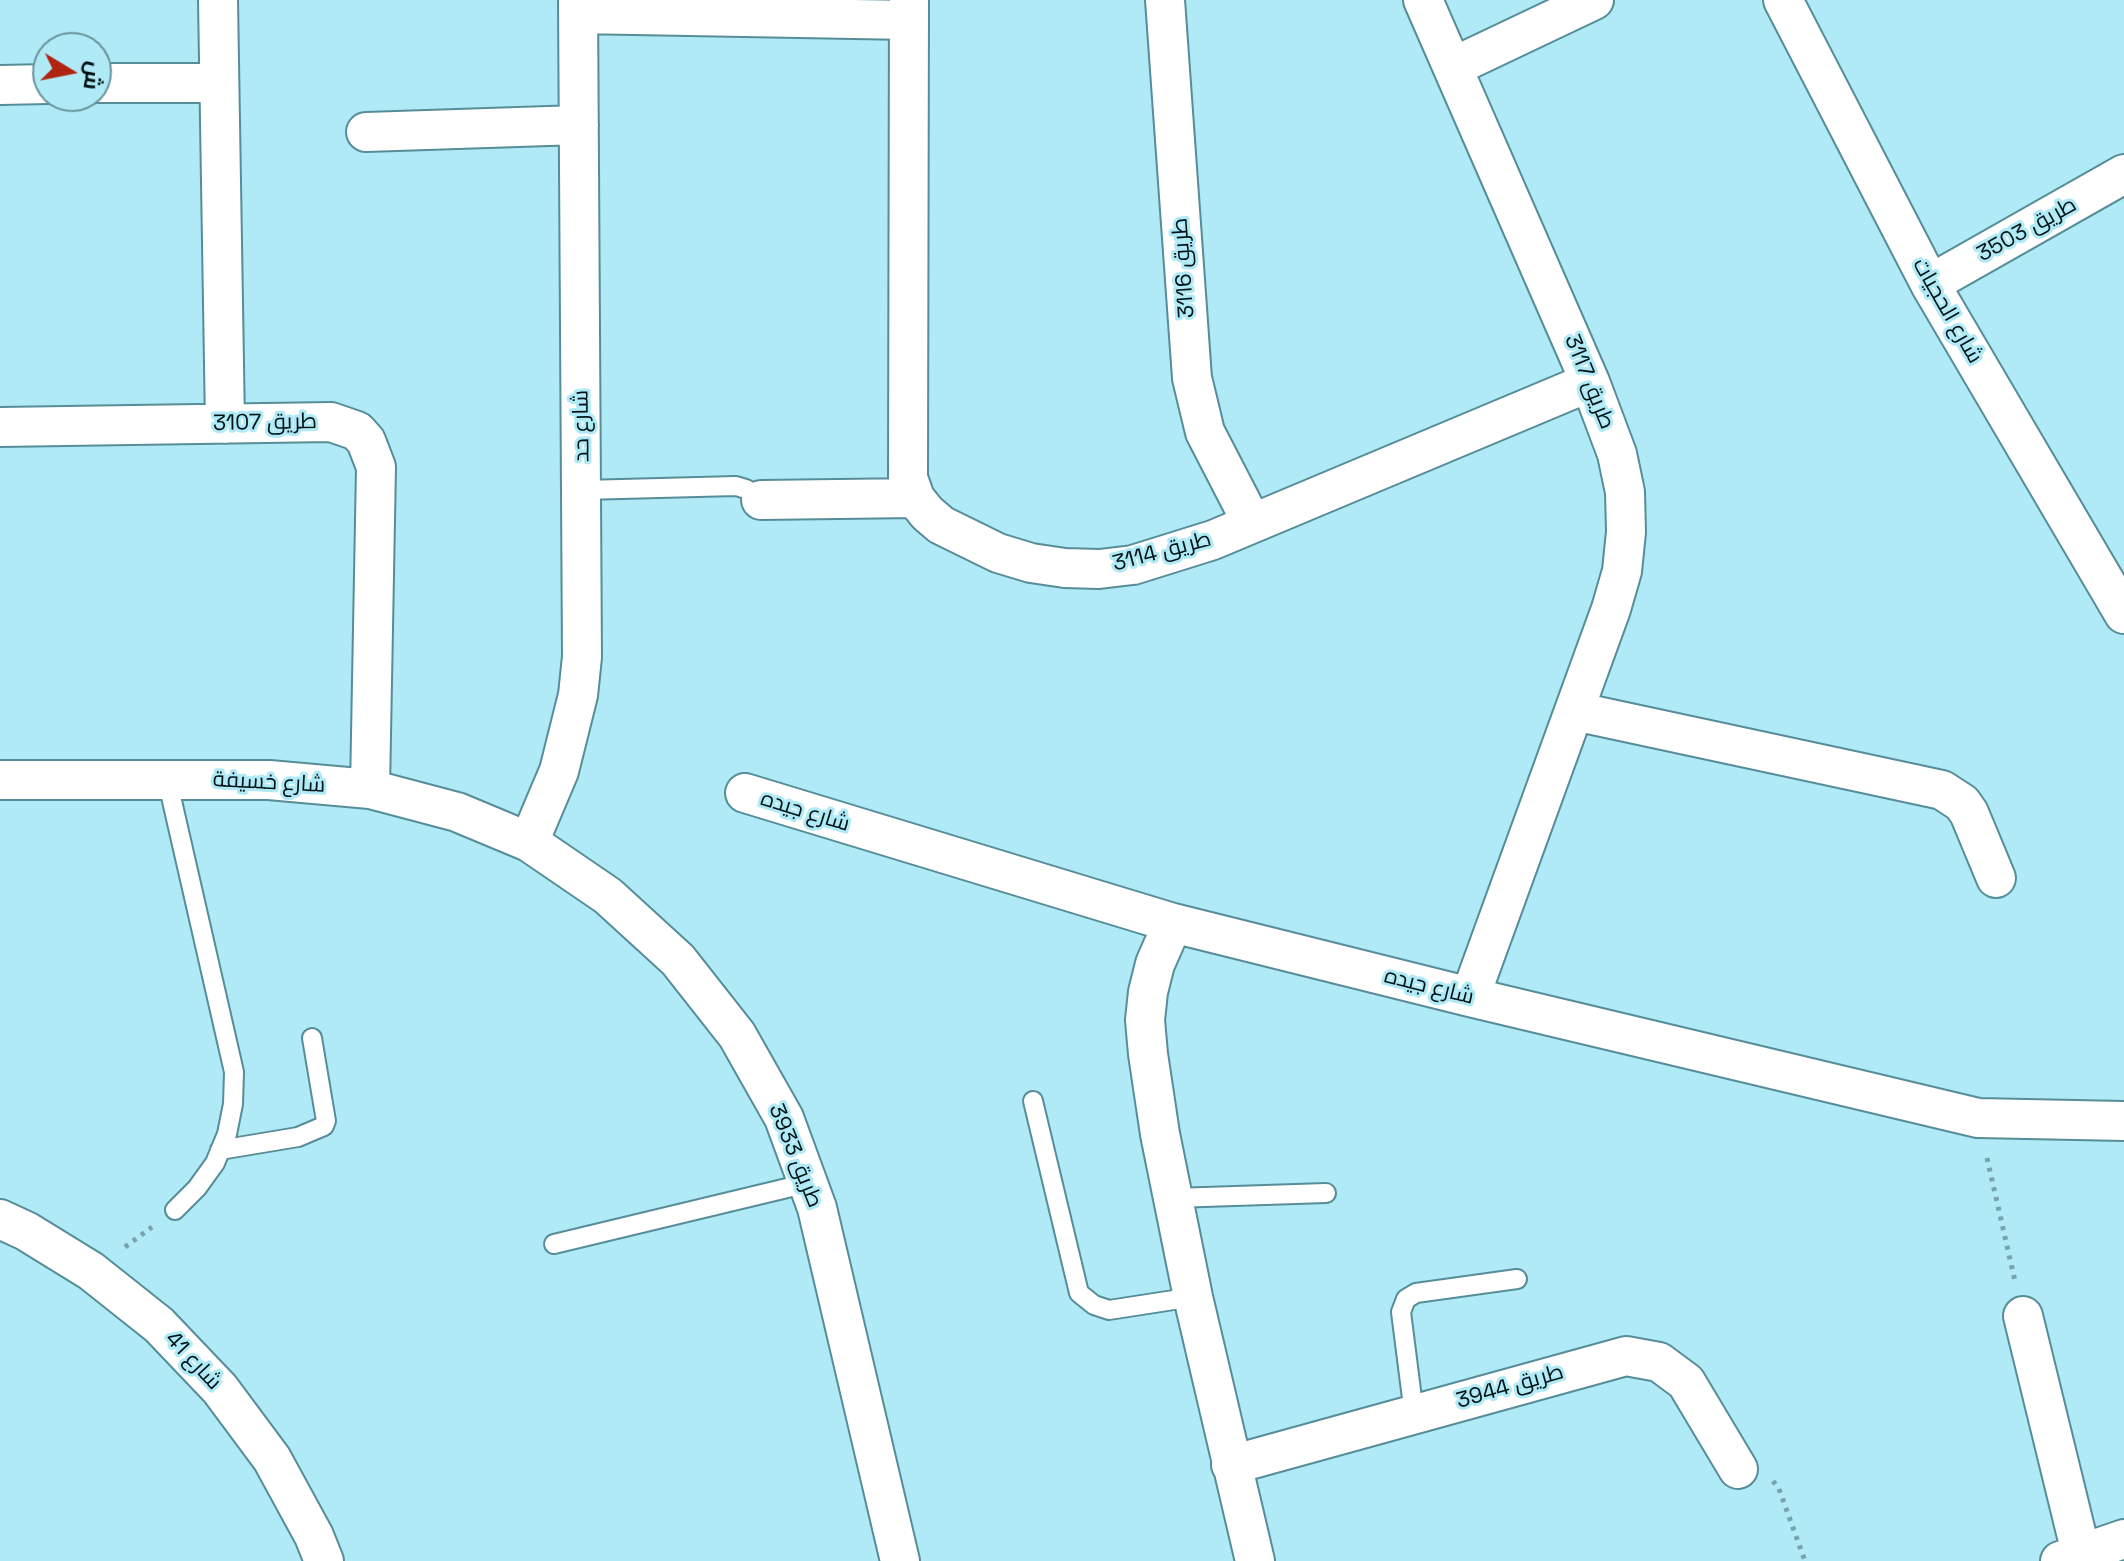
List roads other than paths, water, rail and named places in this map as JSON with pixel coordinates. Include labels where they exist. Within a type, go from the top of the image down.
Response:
[{"type":"street","points":[[218,0],[225,424]]},
{"type":"street","name":"طريق 3116","points":[[1165,0],[1192,378],[1205,432],[1252,523]]},
{"type":"street","name":"طريق 3117","points":[[1423,0],[1590,382],[1617,454],[1625,492],[1626,532],[1622,571],[1611,609],[1470,997]]},
{"type":"street","points":[[1453,67],[1594,0]]},
{"type":"street","name":"شارع الحجيات","points":[[1783,0],[1930,284],[2122,608]]},
{"type":"street","points":[[578,7],[909,10],[907,456],[908,478],[915,498],[761,500]]},
{"type":"street","name":"شارع حد","points":[[529,842],[559,771],[578,695],[584,618],[578,7]]},
{"type":"street","points":[[112,83],[219,83]]},
{"type":"street","points":[[0,85],[32,84]]},
{"type":"street","points":[[366,132],[579,125]]},
{"type":"street","name":"طريق 3503","points":[[1930,284],[2124,174]]},
{"type":"street","name":"طريق 3114","points":[[915,498],[941,525],[998,553],[1031,563],[1065,568],[1099,569],[1133,565],[1173,554],[1252,523],[1590,382]]},
{"type":"street","name":"طريق 3107","points":[[0,427],[331,422],[357,431],[373,453],[376,467],[370,789]]},
{"type":"street","points":[[1574,711],[1942,790],[1962,803],[1969,813],[1996,878]]},
{"type":"street","name":"شارع خسيفة","points":[[0,780],[269,780],[370,789],[457,812],[529,842]]},
{"type":"street","name":"شارع جيده","points":[[745,793],[1173,923],[1978,1118],[2124,1121]]},
{"type":"street","name":"طريق 3933","points":[[529,842],[608,896],[678,960],[737,1035],[784,1118],[817,1208],[900,1561]]},
{"type":"street","points":[[1173,923],[1155,964],[1145,1020],[1160,1134],[1193,1297],[1255,1561]]},
{"type":"street","name":"شارع 41","points":[[0,1219],[26,1231],[91,1271],[159,1325],[220,1389],[272,1459],[314,1536],[324,1561]]},
{"type":"street","points":[[2023,1316],[2071,1557],[2124,1539]]},
{"type":"street","name":"طريق 3944","points":[[1231,1465],[1626,1356],[1659,1362],[1686,1382],[1738,1469]]},
{"type":"lane","points":[[583,490],[736,486],[761,500]]},
{"type":"lane","points":[[167,779],[234,1072],[233,1104],[227,1134],[215,1163],[197,1188],[175,1210]]},
{"type":"lane","points":[[220,1150],[298,1137],[324,1126],[326,1121],[312,1038]]},
{"type":"lane","points":[[1033,1101],[1079,1293],[1094,1305],[1109,1310],[1193,1297]]},
{"type":"lane","points":[[554,1244],[808,1183]]},
{"type":"lane","points":[[1174,1198],[1326,1193]]},
{"type":"lane","points":[[1414,1414],[1401,1312],[1406,1299],[1416,1293],[1517,1279]]}]
